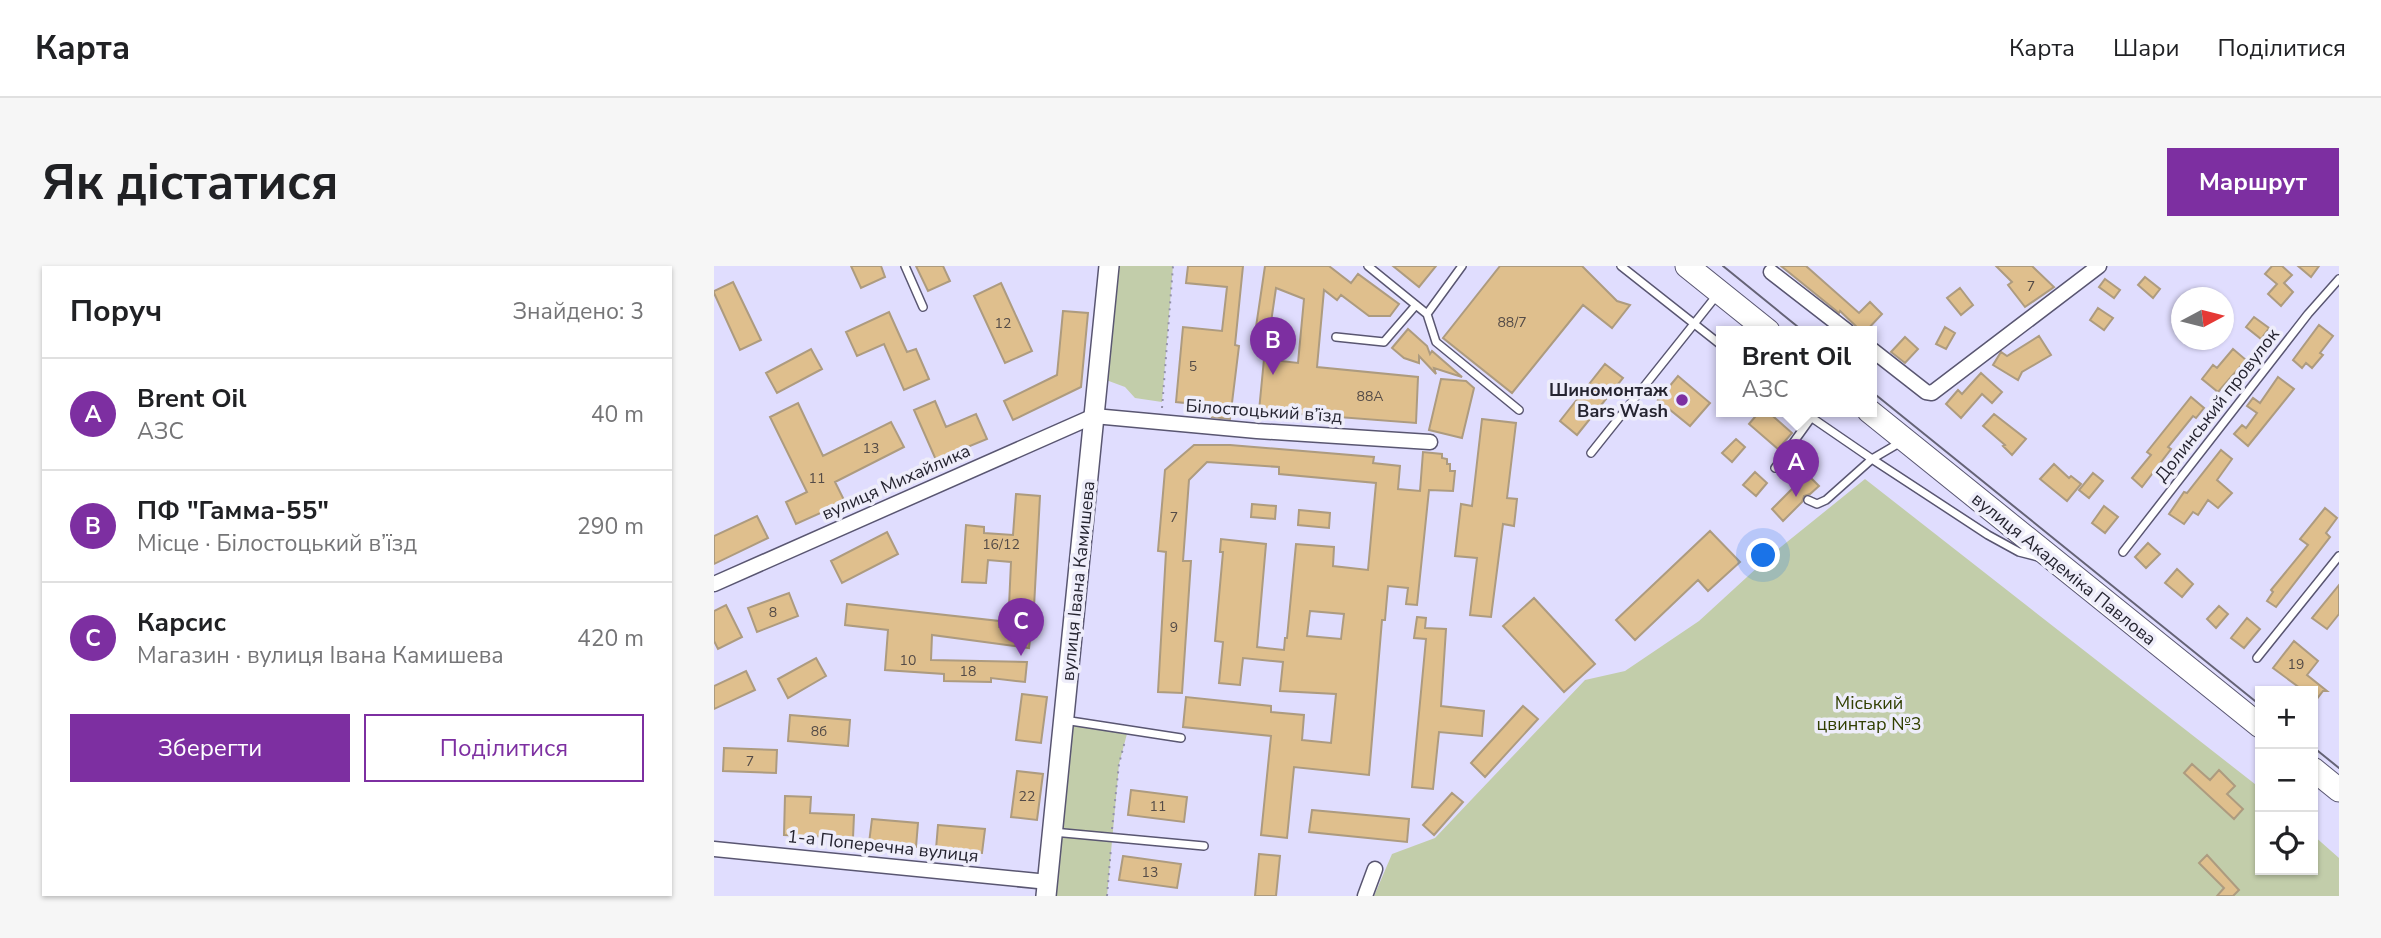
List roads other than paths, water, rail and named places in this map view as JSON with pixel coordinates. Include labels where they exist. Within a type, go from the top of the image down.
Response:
[{"type":"main road","points":[[1687,266],[1762,326]]},
{"type":"main road","name":"вулиця Академіка Павлова","points":[[1876,417],[2255,722]]},
{"type":"main road","points":[[2318,773],[2339,790]]},
{"type":"street","name":"вулиця Івана Камишева","points":[[1047,889],[1109,266]]},
{"type":"street","points":[[1877,354],[1926,392],[1932,393],[2099,266]]},
{"type":"street","points":[[1771,272],[1841,326]]},
{"type":"street","name":"Білостоцький в’їзд","points":[[1094,416],[1430,442]]},
{"type":"street","name":"вулиця Михайлика","points":[[714,584],[1094,416]]},
{"type":"street","name":"1-а Поперечна вулиця","points":[[714,849],[1047,889]]},
{"type":"street","points":[[1364,896],[1375,869]]},
{"type":"lane","points":[[905,266],[923,306]]},
{"type":"lane","points":[[1368,266],[1427,314],[1436,342],[1519,410]]},
{"type":"lane","points":[[1427,314],[1462,266]]},
{"type":"lane","points":[[1621,266],[1716,341]]},
{"type":"lane","name":"Долинський провулок","points":[[2123,552],[2308,314],[2339,279]]},
{"type":"lane","points":[[1591,453],[1719,292]]},
{"type":"lane","points":[[1336,337],[1384,342],[1416,305]]},
{"type":"lane","points":[[1775,468],[1811,417]]},
{"type":"lane","points":[[1817,417],[1871,459],[2018,552],[2055,561]]},
{"type":"lane","points":[[1808,500],[1817,504],[1826,500],[1871,459],[1903,440]]},
{"type":"lane","points":[[2257,658],[2339,556]]},
{"type":"lane","points":[[1064,720],[1181,738]]},
{"type":"lane","points":[[1053,832],[1204,846]]},
{"type":"tram line","points":[[1723,266],[1797,326]]},
{"type":"tram line","points":[[1877,396],[2255,701]]},
{"type":"tram line","points":[[2315,749],[2339,768]]},
{"type":"place","name":"ПФ \"Гамма-55\"","points":[[1273,375]]},
{"type":"place","name":"Шиномонтаж Bars Wash","points":[[1682,400]]},
{"type":"place","name":"Brent Oil","points":[[1796,497]]},
{"type":"place","name":"Карсис","points":[[1021,656]]},
{"type":"park label","name":"Міський цвинтар №3","points":[[1869,713]]}]
